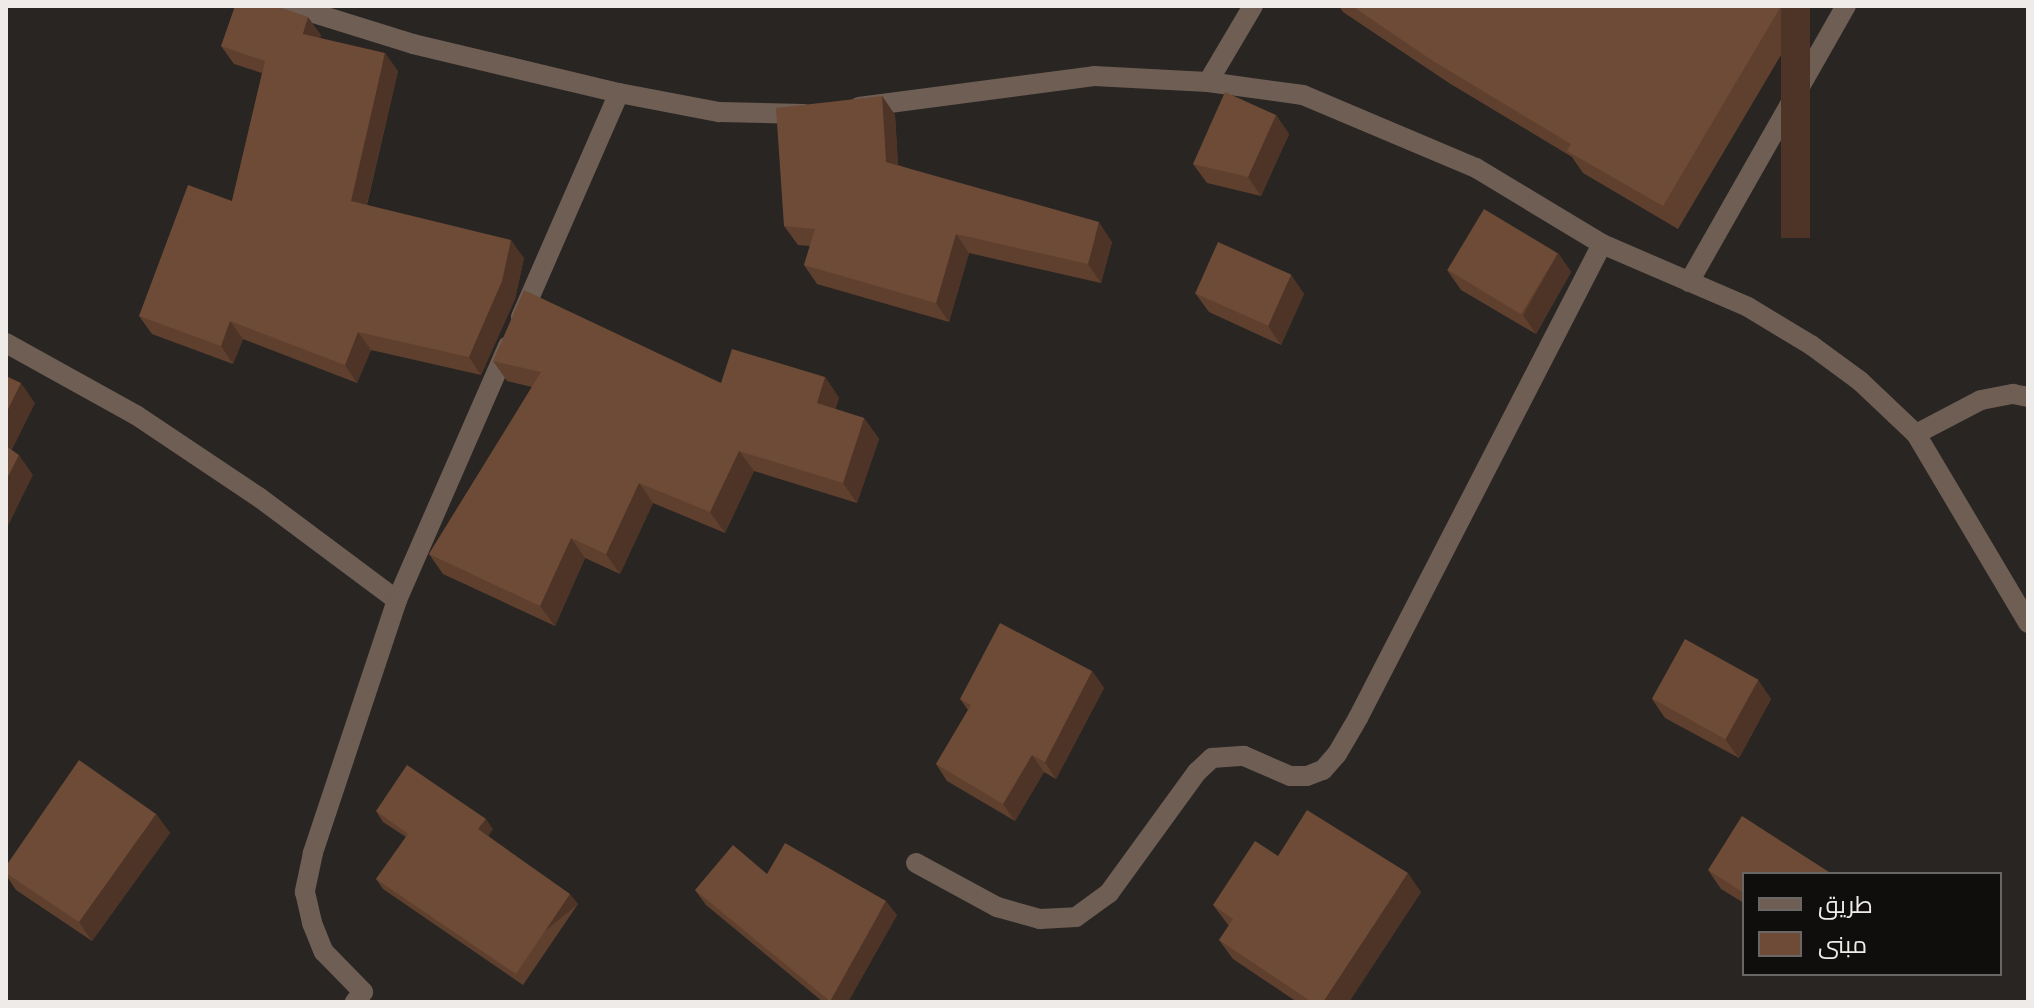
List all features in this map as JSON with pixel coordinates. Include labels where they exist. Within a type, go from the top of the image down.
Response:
[{"type":"street","points":[[291,6],[413,44],[619,93],[719,112],[825,111],[1094,76],[1208,82],[1303,95],[1476,168],[1602,244],[1748,307],[1811,345],[1860,381],[1916,434],[2028,623]]},
{"type":"street","points":[[1208,82],[1253,6]]},
{"type":"street","points":[[1689,282],[1846,6]]},
{"type":"street","points":[[364,999],[324,952],[312,923],[305,892],[313,853],[397,600],[619,93]]},
{"type":"street","points":[[916,863],[997,907],[1040,919],[1076,917],[1109,893],[1197,772],[1212,758],[1244,756],[1290,776],[1307,776],[1323,770],[1337,754],[1358,718],[1602,244]]},
{"type":"street","points":[[6,343],[136,415],[260,498],[397,600]]},
{"type":"street","points":[[1916,434],[1981,400],[2013,394],[2028,397]]},
{"type":"building","points":[[235,6],[276,6],[308,17],[303,34],[385,53],[351,201],[511,240],[502,281],[469,357],[358,332],[345,365],[230,321],[221,346],[139,316],[188,185],[232,201],[265,61],[221,46]]},
{"type":"building","points":[[1352,6],[1781,6],[1663,206],[1567,151],[1571,144],[1433,61]]},
{"type":"building","points":[[1225,92],[1276,115],[1248,177],[1193,164]]},
{"type":"building","points":[[882,96],[886,162],[1099,222],[1088,264],[956,234],[936,303],[804,265],[815,229],[784,226],[776,108]]},
{"type":"building","points":[[1484,209],[1558,253],[1521,314],[1447,270]]},
{"type":"building","points":[[1218,242],[1291,275],[1268,326],[1195,293]]},
{"type":"building","points":[[524,290],[721,383],[732,349],[825,377],[817,403],[864,418],[843,483],[739,451],[710,512],[639,483],[606,554],[571,538],[540,606],[429,554],[541,372],[493,361]]},
{"type":"building","points":[[6,376],[21,383],[6,414]]},
{"type":"building","points":[[6,446],[19,455],[6,481]]},
{"type":"building","points":[[1000,623],[1092,671],[1045,762],[1032,755],[1003,804],[936,764],[971,705],[960,699]]},
{"type":"building","points":[[1685,639],[1758,680],[1726,739],[1652,698]]},
{"type":"building","points":[[79,760],[156,814],[79,922],[6,873],[6,866]]},
{"type":"building","points":[[407,765],[486,819],[478,829],[570,894],[516,974],[376,879],[408,834],[376,811]]},
{"type":"building","points":[[1307,810],[1408,873],[1323,1002],[1312,1002],[1219,940],[1233,919],[1213,905],[1255,841],[1278,856]]},
{"type":"building","points":[[1742,816],[1829,872],[1742,872],[1742,892],[1708,870]]},
{"type":"building","points":[[785,843],[886,901],[830,1001],[695,890],[733,845],[767,874]]}]
